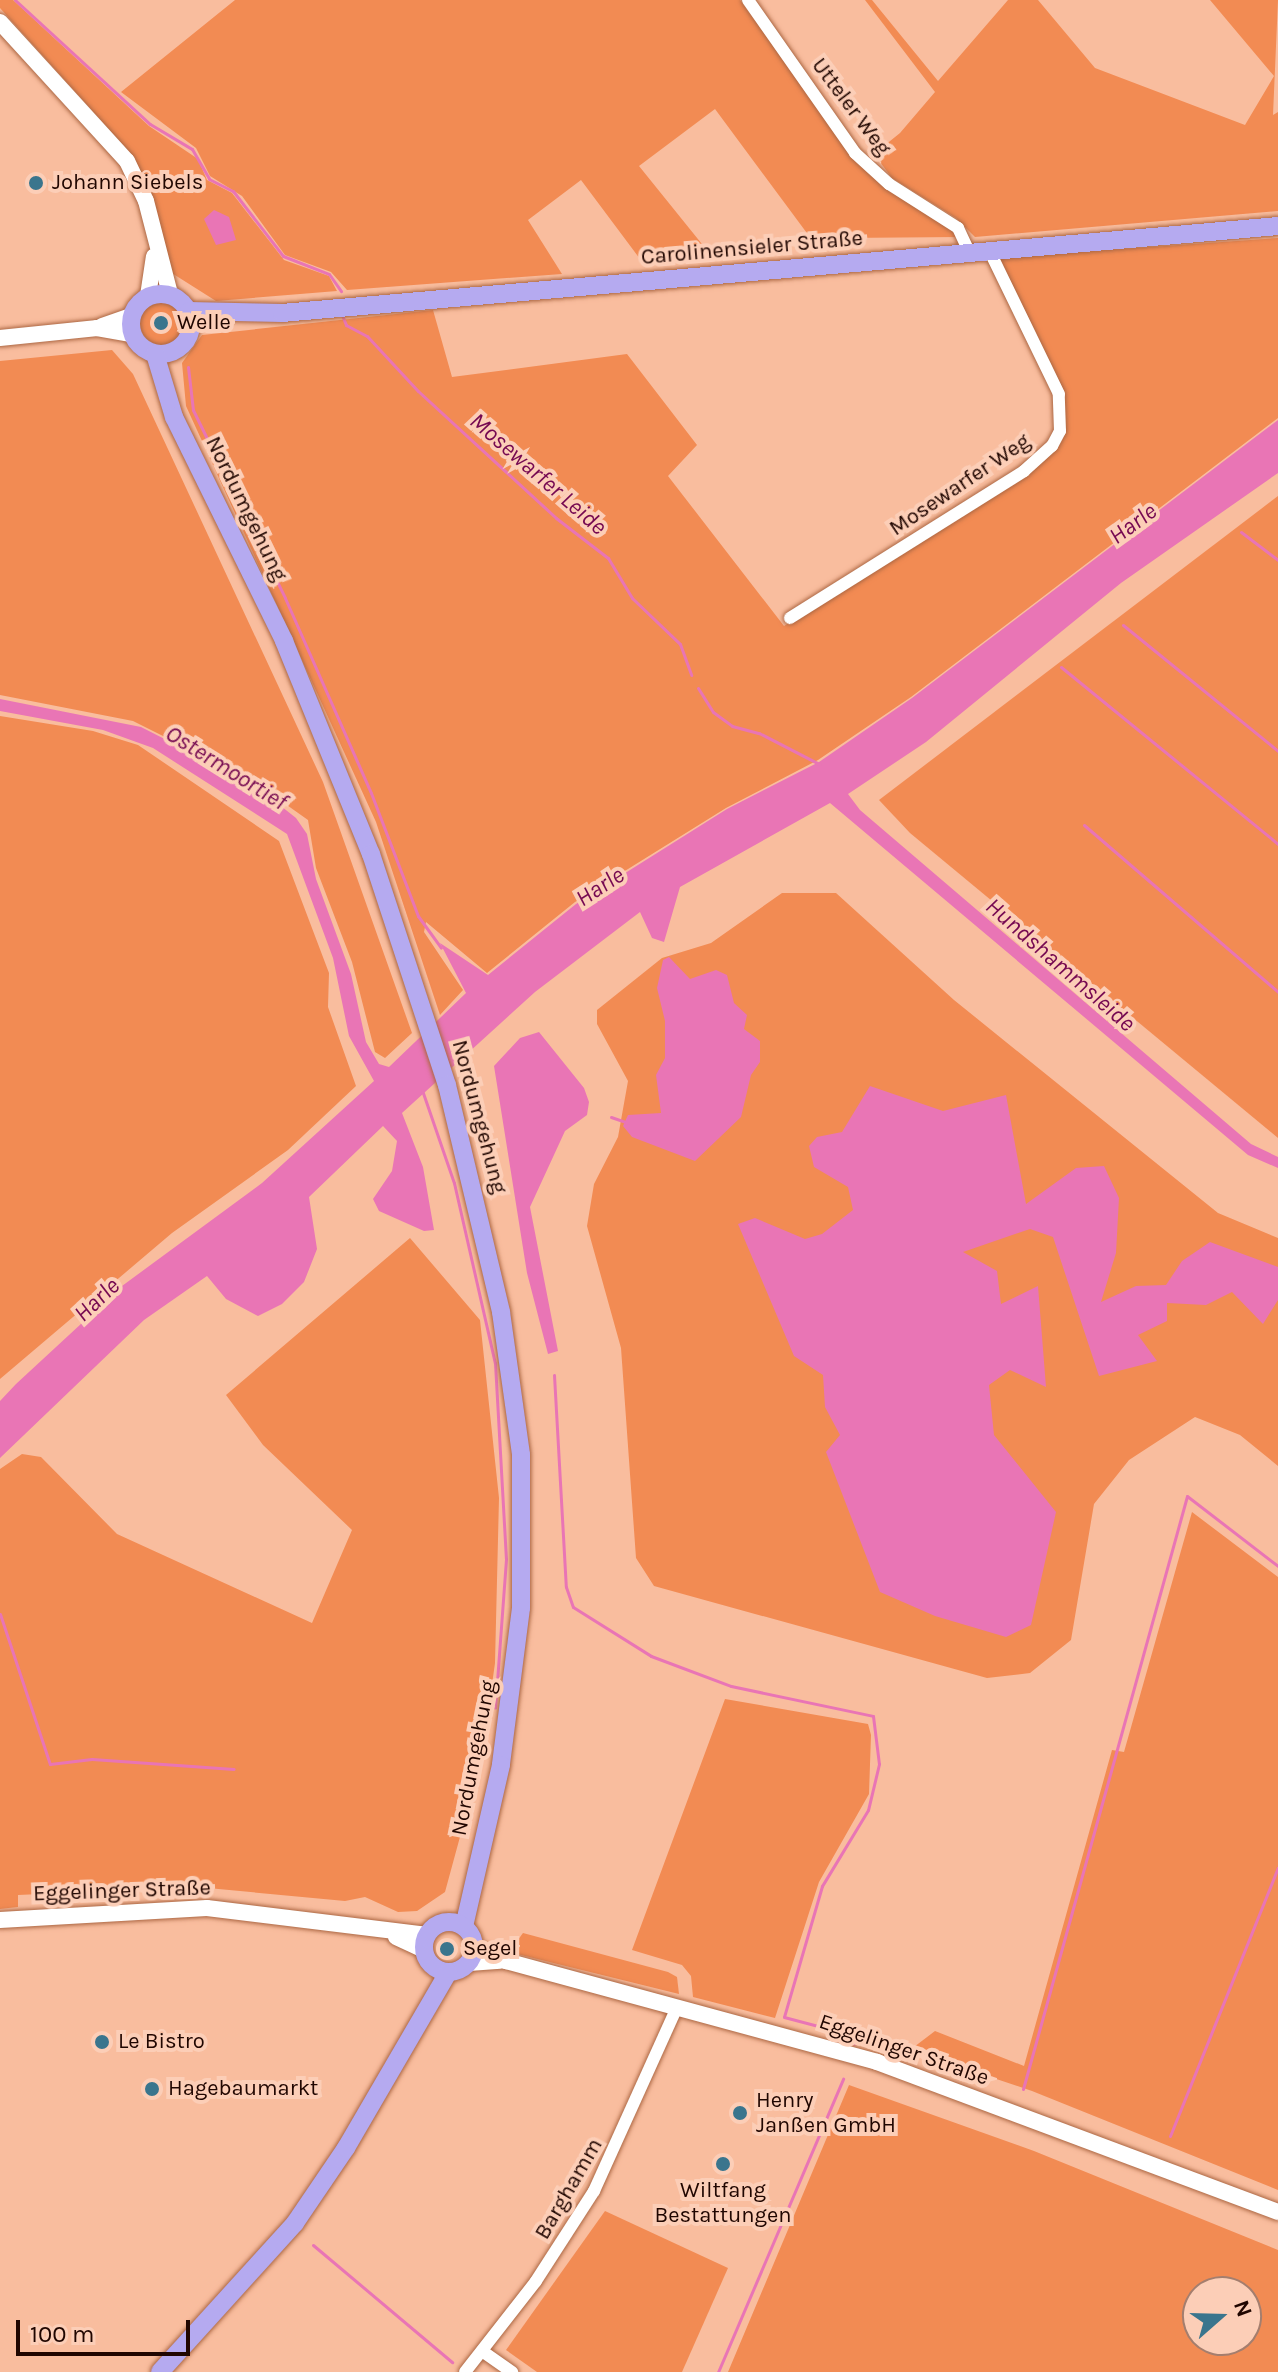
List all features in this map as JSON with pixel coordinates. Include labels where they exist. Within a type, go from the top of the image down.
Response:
[{"type":"main road","name":"Carolinensieler Straße","points":[[190,320],[1278,226]]},
{"type":"main road","points":[[170,294],[190,320],[163,353],[132,325],[148,296],[170,294]]},
{"type":"main road","name":"Nordumgehung","points":[[163,353],[169,398],[333,758],[426,1015],[447,1085],[501,1312],[522,1484],[514,1682],[496,1789],[468,1892],[456,1924]]},
{"type":"main road","points":[[160,2372],[270,2255],[304,2211],[373,2103],[441,1970],[472,1955],[456,1924],[426,1942],[441,1970]]},
{"type":"street","name":"Utteler Weg","points":[[748,0],[855,153],[889,184],[958,228],[970,254]]},
{"type":"street","points":[[0,22],[127,161],[146,201],[170,294]]},
{"type":"street","points":[[148,296],[156,247]]},
{"type":"street","name":"Mosewarfer Weg","points":[[790,618],[1024,471],[1052,446],[1060,431],[1059,394],[990,252]]},
{"type":"street","points":[[0,338],[132,325]]},
{"type":"street","name":"Eggelinger Straße","points":[[0,1920],[207,1908],[387,1932],[426,1942]]},
{"type":"street","name":"Eggelinger Straße","points":[[472,1955],[506,1961],[891,2067],[1278,2212]]},
{"type":"street","name":"Barghamm","points":[[465,2372],[536,2281],[594,2191],[677,2007]]},
{"type":"street","points":[[482,2351],[512,2372]]},
{"type":"shaded area","points":[[0,0],[13,0],[149,126],[198,159],[207,180],[232,193],[284,260],[329,276],[337,291],[216,301],[167,270],[133,156],[0,8]]},
{"type":"shaded area","points":[[235,0],[740,0],[853,156],[960,237],[841,238],[815,244],[715,109],[639,166],[714,259],[643,263],[581,180],[528,220],[562,274],[347,290],[331,272],[285,255],[242,196],[210,176],[196,148],[121,92]]},
{"type":"shaded area","points":[[865,0],[872,0],[938,81],[1008,0],[1038,0],[1095,68],[1245,125],[1274,76],[1210,0],[1278,0],[1273,115],[1278,112],[1278,211],[975,237],[956,218],[892,178],[874,154],[900,133],[935,92]]},
{"type":"shaded area","points":[[214,210],[229,217],[236,240],[216,245],[204,219]]},
{"type":"shaded area","points":[[1278,238],[1278,418],[911,697],[818,760],[726,808],[575,902],[487,973],[426,922],[424,932],[463,990],[440,1015],[376,822],[186,406],[182,363],[202,335],[433,310],[452,377],[627,354],[697,445],[668,476],[784,626],[1023,476],[1064,433],[1064,393],[994,258]]},
{"type":"shaded area","points":[[162,301],[178,307],[184,323],[178,339],[162,345],[146,339],[140,323],[146,307]]},
{"type":"shaded area","points":[[112,350],[133,374],[323,782],[412,1033],[385,1058],[375,1052],[352,962],[316,868],[308,820],[253,781],[133,721],[0,695],[0,361]]},
{"type":"shaded area","points":[[1278,420],[1278,473],[1121,583],[926,742],[848,794],[860,810],[1251,1144],[1278,1157],[1278,1168],[1248,1155],[830,803],[680,887],[664,942],[652,938],[640,912],[535,992],[402,1113],[423,1167],[434,1230],[424,1231],[379,1211],[373,1199],[392,1171],[397,1141],[383,1126],[309,1197],[317,1249],[304,1282],[282,1304],[258,1316],[226,1299],[207,1276],[144,1320],[0,1458],[0,1401],[16,1384],[122,1286],[262,1183],[374,1081],[349,1036],[333,958],[287,834],[153,748],[103,730],[0,711],[0,699],[141,727],[253,784],[296,818],[307,834],[316,879],[351,974],[366,1042],[379,1064],[389,1067],[466,993],[440,943],[488,975],[576,904],[727,809],[819,762],[912,698]]},
{"type":"shaded area","points":[[1278,496],[1278,1138],[910,833],[879,800]]},
{"type":"shaded area","points":[[0,716],[93,731],[138,745],[279,841],[329,973],[328,1007],[356,1086],[288,1150],[172,1233],[0,1379]]},
{"type":"shaded area","points":[[782,893],[836,893],[954,1000],[1218,1213],[1278,1238],[1278,1466],[1240,1435],[1195,1417],[1129,1460],[1094,1504],[1071,1640],[1030,1673],[987,1678],[654,1586],[636,1558],[621,1348],[587,1226],[594,1184],[618,1137],[628,1081],[597,1024],[597,1010],[662,958],[711,943]]},
{"type":"shaded area","points":[[669,957],[690,979],[716,970],[727,975],[734,1003],[747,1015],[744,1029],[760,1041],[760,1062],[751,1075],[741,1117],[695,1161],[632,1137],[623,1126],[628,1115],[661,1113],[656,1075],[665,1058],[665,1021],[657,988],[663,960]]},
{"type":"shaded area","points":[[539,1032],[584,1088],[589,1102],[587,1115],[565,1131],[530,1207],[558,1351],[548,1354],[527,1273],[494,1066],[520,1038]]},
{"type":"shaded area","points":[[870,1086],[943,1111],[1006,1095],[1026,1204],[1076,1168],[1104,1166],[1119,1198],[1116,1253],[1101,1302],[1136,1286],[1166,1285],[1182,1261],[1210,1242],[1278,1267],[1278,1300],[1263,1324],[1232,1292],[1206,1305],[1167,1303],[1167,1321],[1138,1335],[1157,1361],[1099,1376],[1053,1237],[1030,1229],[963,1252],[997,1271],[1001,1304],[1038,1286],[1046,1387],[1010,1370],[989,1385],[994,1435],[1056,1512],[1031,1625],[1006,1637],[935,1616],[880,1592],[826,1452],[840,1435],[825,1407],[823,1375],[794,1356],[738,1224],[755,1218],[805,1239],[822,1234],[853,1210],[848,1187],[814,1167],[809,1146],[817,1137],[842,1132]]},
{"type":"shaded area","points":[[410,1238],[480,1320],[499,1498],[495,1663],[482,1756],[445,1892],[417,1911],[398,1912],[365,1897],[345,1901],[197,1887],[18,1895],[18,1907],[0,1909],[0,1469],[22,1454],[41,1457],[117,1534],[312,1623],[352,1530],[263,1445],[226,1395]]},
{"type":"shaded area","points":[[1192,1512],[1278,1577],[1278,2190],[1032,2091],[910,2050],[935,2031],[1024,2066],[1112,1750],[1124,1752]]},
{"type":"shaded area","points":[[725,1699],[868,1724],[871,1735],[869,1794],[819,1882],[775,2018],[693,1997],[691,1976],[682,1965],[632,1950]]},
{"type":"shaded area","points":[[523,1933],[668,1972],[677,1977],[679,1994],[509,1952]]},
{"type":"shaded area","points":[[849,2085],[1034,2151],[1278,2250],[1278,2372],[728,2372]]},
{"type":"shaded area","points":[[605,2211],[728,2268],[682,2372],[537,2372],[506,2350]]},
{"type":"waterway","name":"Mosewarfer Leide","points":[[15,0],[150,124],[192,149],[209,179],[233,191],[283,256],[329,274],[341,291]]},
{"type":"waterway","name":"Mosewarfer Leide","points":[[342,315],[346,325],[367,336],[418,391],[556,518],[608,558],[632,598],[680,644],[691,675]]},
{"type":"waterway","points":[[188,367],[193,410],[285,598],[371,793],[418,916],[441,948]]},
{"type":"waterway","points":[[1241,532],[1278,560]]},
{"type":"waterway","points":[[1123,625],[1278,751]]},
{"type":"waterway","points":[[1061,667],[1278,844]]},
{"type":"waterway","name":"Mosewarfer Leide","points":[[698,688],[713,712],[732,726],[759,733],[819,764]]},
{"type":"waterway","points":[[1084,825],[1278,992]]},
{"type":"waterway","points":[[422,1090],[454,1183],[495,1363],[506,1559],[495,1708]]},
{"type":"waterway","points":[[611,1117],[628,1123]]},
{"type":"waterway","points":[[554,1375],[566,1587],[573,1607],[651,1656],[731,1686],[873,1716],[879,1764],[868,1810],[822,1886],[784,2017],[856,2036],[854,2044]]},
{"type":"waterway","points":[[1023,2089],[1187,1496],[1278,1566]]},
{"type":"waterway","points":[[0,1614],[50,1764],[92,1759],[234,1769]]},
{"type":"waterway","points":[[1170,2136],[1278,1868]]},
{"type":"waterway","points":[[718,2372],[843,2079]]},
{"type":"waterway","points":[[313,2245],[452,2362]]},
{"type":"place","name":"Johann Siebels","points":[[36,183]]},
{"type":"place","name":"Welle","points":[[161,323]]},
{"type":"place","name":"Segel","points":[[447,1949]]},
{"type":"place","name":"Le Bistro","points":[[102,2042]]},
{"type":"place","name":"Hagebaumarkt","points":[[152,2089]]},
{"type":"place","name":"Henry Janßen GmbH","points":[[740,2113]]},
{"type":"place","name":"Wiltfang Bestattungen","points":[[723,2164]]},
{"type":"water label","name":"Harle","points":[[1133,524]]},
{"type":"water label","name":"Ostermoortief","points":[[226,768]]},
{"type":"water label","name":"Harle","points":[[600,887]]},
{"type":"water label","name":"Hundshammsleide","points":[[1060,965]]},
{"type":"water label","name":"Harle","points":[[97,1300]]}]
